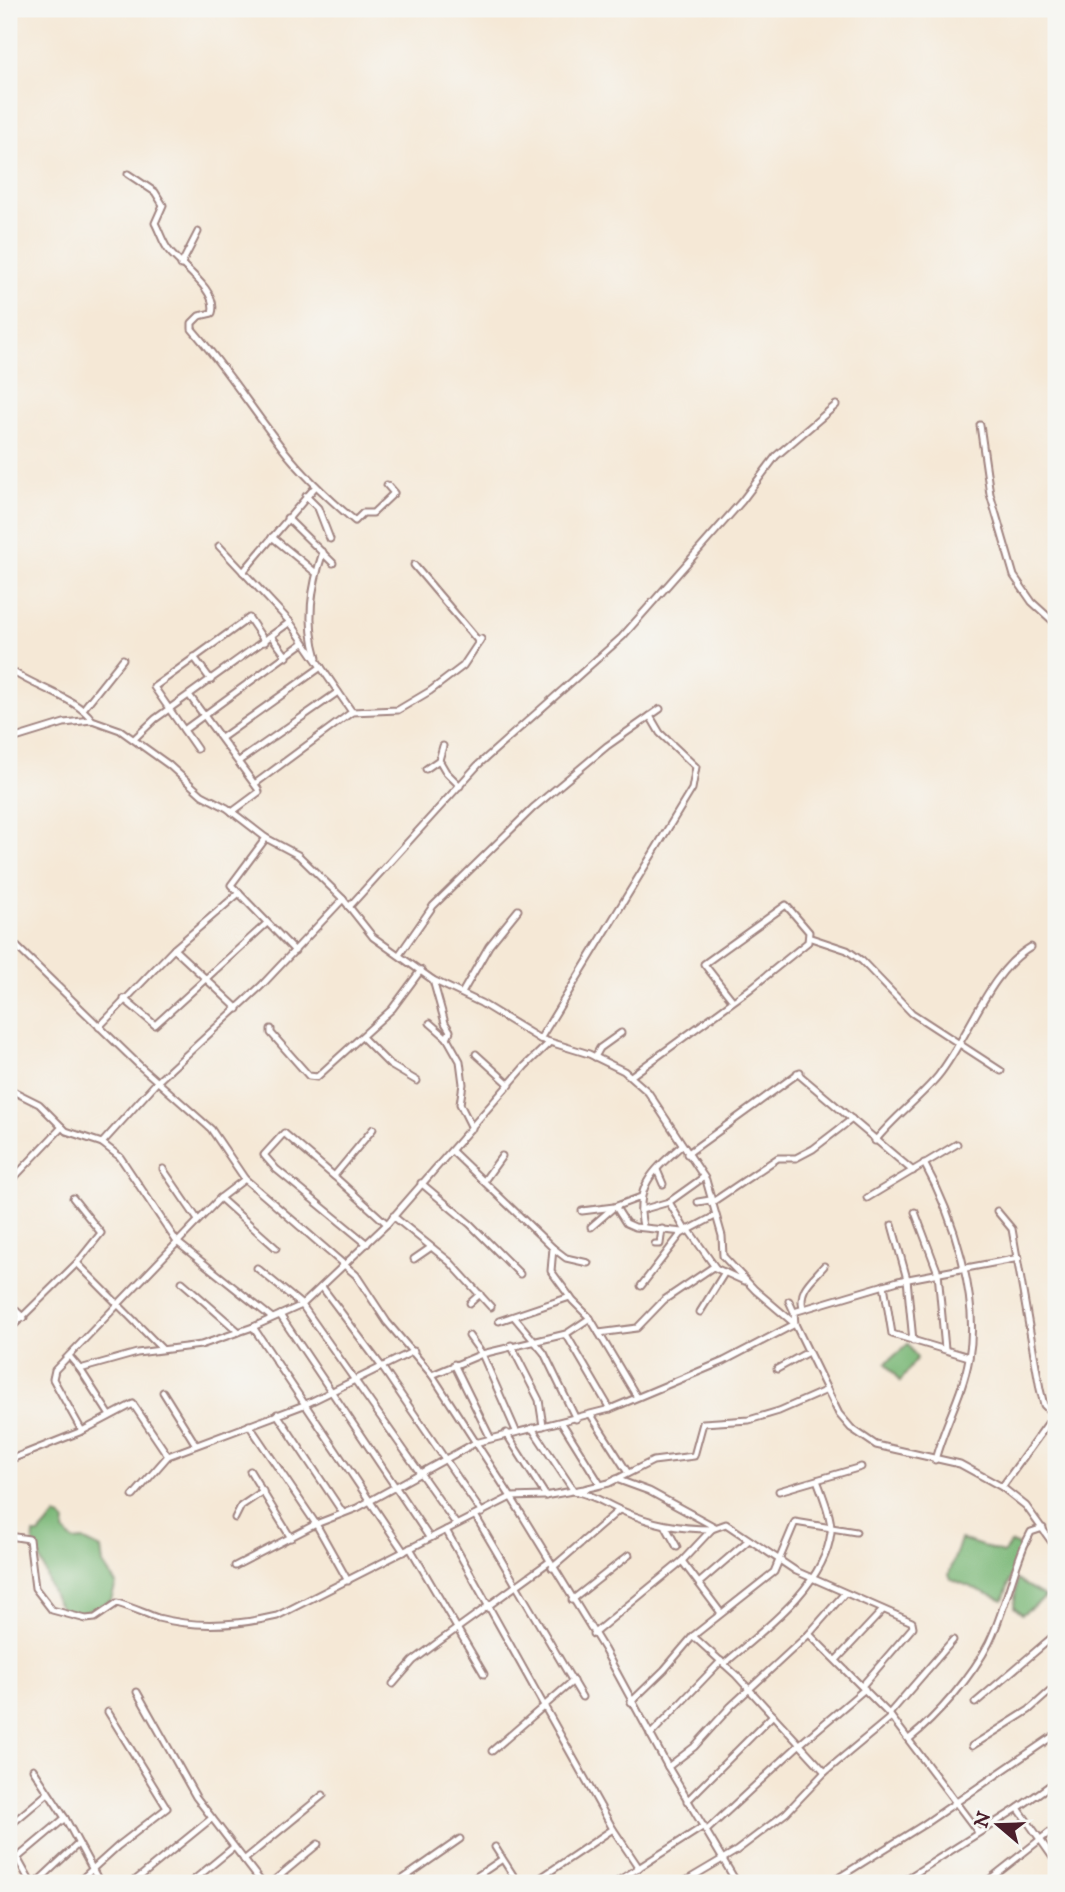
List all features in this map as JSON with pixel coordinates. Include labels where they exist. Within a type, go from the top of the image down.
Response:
[{"type":"street","points":[[128,174],[155,192],[163,205],[155,223],[167,250],[200,283],[214,309],[192,323],[192,329],[234,379],[284,451],[316,486],[355,522],[363,513],[373,513],[394,493],[387,485]]},
{"type":"street","points":[[181,265],[198,232]]},
{"type":"street","points":[[349,907],[478,765],[622,637],[742,501],[776,456],[836,405]]},
{"type":"street","points":[[980,425],[989,494],[1014,576],[1032,602],[1056,624]]},
{"type":"street","points":[[243,572],[316,486]]},
{"type":"street","points":[[306,496],[318,508],[330,539]]},
{"type":"street","points":[[287,518],[333,564]]},
{"type":"street","points":[[272,537],[316,573]]},
{"type":"street","points":[[219,546],[290,622],[352,712]]},
{"type":"street","points":[[320,665],[312,641],[310,612],[316,573],[323,552]]},
{"type":"street","points":[[256,783],[352,712],[398,710],[463,666],[480,640],[414,565]]},
{"type":"street","points":[[197,749],[154,687],[249,618],[265,642]]},
{"type":"street","points":[[134,739],[170,709],[290,622]]},
{"type":"street","points":[[272,637],[288,657]]},
{"type":"street","points":[[184,730],[288,657],[303,643]]},
{"type":"street","points":[[194,657],[211,680]]},
{"type":"street","points":[[84,708],[122,659]]},
{"type":"street","points":[[223,737],[320,665]]},
{"type":"street","points":[[9,669],[84,708],[92,720]]},
{"type":"street","points":[[239,761],[338,692]]},
{"type":"street","points":[[190,695],[256,783],[259,792],[232,812]]},
{"type":"street","points":[[398,955],[433,906],[533,808],[607,746],[660,709]]},
{"type":"street","points":[[540,1039],[692,789],[696,767],[660,733],[650,716]]},
{"type":"street","points":[[9,740],[64,723],[92,720],[104,722],[134,739],[173,768],[193,788],[267,838],[298,855],[343,899],[373,937],[433,980],[462,993],[540,1039],[595,1057],[631,1076],[648,1092],[681,1146],[704,1177],[722,1236],[723,1256],[716,1267],[671,1294],[637,1328],[599,1334]]},
{"type":"street","points":[[426,769],[439,760],[443,746]]},
{"type":"street","points":[[439,760],[460,786]]},
{"type":"street","points":[[267,838],[231,885],[295,951]]},
{"type":"street","points":[[99,1027],[174,949],[239,893]]},
{"type":"street","points":[[102,1143],[157,1082],[238,1009],[343,899]]},
{"type":"street","points":[[733,1001],[704,964],[786,905],[811,938],[847,950],[862,961],[912,1013],[1001,1071]]},
{"type":"street","points":[[462,993],[489,946],[518,910]]},
{"type":"street","points":[[124,999],[155,1025],[267,923]]},
{"type":"street","points":[[631,1076],[733,1001],[811,938]]},
{"type":"street","points":[[9,939],[157,1082],[211,1129],[245,1179],[346,1263],[387,1322],[414,1351],[511,1497],[737,1883]]},
{"type":"street","points":[[875,1141],[894,1117],[937,1077],[960,1046],[1006,965],[1031,947]]},
{"type":"street","points":[[174,949],[238,1009]]},
{"type":"street","points":[[271,1029],[271,1033],[313,1079],[392,1009],[421,971]]},
{"type":"street","points":[[433,980],[445,1023],[450,1031],[447,1038]]},
{"type":"street","points":[[430,1023],[447,1038],[460,1061],[463,1084],[460,1104],[472,1128]]},
{"type":"street","points":[[595,1057],[600,1048],[621,1033]]},
{"type":"street","points":[[362,1038],[390,1065],[417,1081]]},
{"type":"street","points":[[80,1369],[162,1349],[201,1345],[302,1306],[340,1265],[346,1263],[387,1224],[549,1043]]},
{"type":"street","points":[[475,1054],[510,1085]]},
{"type":"street","points":[[687,1154],[798,1073],[913,1171]]},
{"type":"street","points":[[9,1089],[39,1104],[62,1127],[102,1143],[120,1157],[177,1242],[271,1317]]},
{"type":"street","points":[[698,1202],[711,1201],[778,1158],[796,1158],[813,1149],[852,1119]]},
{"type":"street","points":[[9,1183],[62,1127]]},
{"type":"street","points":[[334,1176],[373,1129]]},
{"type":"street","points":[[367,1244],[276,1169],[264,1155],[284,1133],[387,1224]]},
{"type":"street","points":[[867,1198],[957,1144]]},
{"type":"street","points":[[643,1226],[641,1197],[646,1180],[681,1146]]},
{"type":"street","points":[[452,1151],[566,1258],[588,1263]]},
{"type":"street","points":[[484,1181],[502,1156]]},
{"type":"street","points":[[924,1163],[939,1189],[962,1268],[971,1319],[969,1357],[935,1460]]},
{"type":"street","points":[[163,1169],[198,1220]]},
{"type":"street","points":[[657,1170],[663,1184]]},
{"type":"street","points":[[641,1210],[669,1202],[704,1177]]},
{"type":"street","points":[[82,1432],[53,1378],[55,1370],[198,1220],[220,1198],[245,1179]]},
{"type":"street","points":[[421,1183],[470,1224],[520,1275]]},
{"type":"street","points":[[591,1227],[615,1208],[641,1197]]},
{"type":"street","points":[[9,1330],[77,1263],[102,1233],[73,1198]]},
{"type":"street","points":[[220,1198],[276,1248]]},
{"type":"street","points":[[669,1202],[685,1231],[706,1259],[747,1282]]},
{"type":"street","points":[[582,1211],[615,1208]]},
{"type":"street","points":[[615,1208],[626,1223],[685,1231]]},
{"type":"street","points":[[997,1211],[1012,1229],[1040,1389],[1044,1405],[1055,1413],[1002,1488]]},
{"type":"street","points":[[915,1212],[937,1273],[945,1349]]},
{"type":"street","points":[[393,1216],[450,1262],[491,1307]]},
{"type":"street","points":[[641,1286],[654,1273],[662,1255],[685,1231],[715,1216]]},
{"type":"street","points":[[892,1226],[907,1279],[913,1341]]},
{"type":"street","points":[[655,1244],[660,1244],[662,1230]]},
{"type":"street","points":[[414,1259],[430,1248]]},
{"type":"street","points":[[554,1248],[551,1271],[590,1318],[637,1397]]},
{"type":"street","points":[[723,1256],[747,1282],[795,1324]]},
{"type":"street","points":[[794,1312],[884,1284],[1019,1258]]},
{"type":"street","points":[[77,1263],[116,1306],[162,1349]]},
{"type":"street","points":[[803,1308],[800,1298],[803,1290],[824,1266]]},
{"type":"street","points":[[257,1268],[302,1306],[456,1524]]},
{"type":"street","points":[[699,1312],[725,1272]]},
{"type":"street","points":[[182,1282],[239,1332]]},
{"type":"street","points":[[884,1284],[890,1331],[913,1341],[969,1357]]},
{"type":"street","points":[[322,1287],[382,1367],[445,1459],[582,1697]]},
{"type":"street","points":[[470,1303],[480,1294]]},
{"type":"street","points":[[499,1321],[515,1318],[570,1297]]},
{"type":"street","points":[[789,1301],[795,1324],[844,1421],[865,1440],[935,1460],[960,1464],[1002,1488],[1026,1506],[1055,1543]]},
{"type":"street","points":[[9,1304],[24,1318]]},
{"type":"street","points":[[280,1315],[429,1537]]},
{"type":"street","points":[[515,1318],[534,1340],[561,1382],[576,1419]]},
{"type":"street","points":[[432,1375],[454,1364],[511,1345],[566,1334],[590,1318]]},
{"type":"street","points":[[235,1566],[316,1524],[368,1501],[475,1443],[490,1437],[562,1423],[610,1409],[731,1358],[795,1324]]},
{"type":"street","points":[[253,1327],[404,1552]]},
{"type":"street","points":[[566,1334],[610,1409]]},
{"type":"street","points":[[469,1336],[482,1354],[516,1431]]},
{"type":"street","points":[[511,1345],[539,1400],[543,1426]]},
{"type":"street","points":[[133,1496],[168,1456],[304,1405],[414,1351]]},
{"type":"street","points":[[777,1369],[808,1352]]},
{"type":"street","points":[[69,1356],[109,1414]]},
{"type":"street","points":[[454,1364],[490,1437]]},
{"type":"street","points":[[9,1536],[29,1539],[35,1588],[52,1610],[77,1618],[95,1618],[117,1603],[170,1620],[218,1625],[253,1621],[277,1616],[511,1497],[546,1496],[574,1491],[616,1479],[663,1458],[694,1456],[706,1422],[759,1417],[827,1390]]},
{"type":"street","points":[[163,1392],[196,1445]]},
{"type":"street","points":[[9,1460],[82,1432],[109,1414],[133,1404],[168,1456]]},
{"type":"street","points":[[276,1414],[343,1513]]},
{"type":"street","points":[[591,1415],[628,1474]]},
{"type":"street","points":[[562,1423],[600,1484]]},
{"type":"street","points":[[249,1425],[316,1524],[348,1581]]},
{"type":"street","points":[[532,1428],[574,1491],[591,1494],[619,1510],[666,1527],[714,1528],[726,1524],[780,1562],[844,1594],[912,1622],[913,1627],[864,1687],[705,1829],[615,1883]]},
{"type":"street","points":[[506,1433],[546,1496]]},
{"type":"street","points":[[779,1491],[860,1467]]},
{"type":"street","points":[[250,1471],[291,1538]]},
{"type":"street","points":[[616,1479],[649,1491],[714,1528]]},
{"type":"street","points":[[650,1735],[722,1662],[785,1611],[813,1579],[831,1531],[817,1480]]},
{"type":"street","points":[[235,1518],[241,1506],[263,1491]]},
{"type":"street","points":[[393,1684],[413,1661],[488,1608],[516,1584],[550,1565],[619,1510]]},
{"type":"street","points":[[631,1702],[664,1670],[693,1636],[770,1577],[780,1562],[795,1522],[831,1531],[856,1532]]},
{"type":"street","points":[[666,1527],[677,1547]]},
{"type":"street","points":[[593,1634],[682,1561],[714,1528]]},
{"type":"street","points":[[909,1739],[934,1716],[978,1660],[992,1634],[1031,1532],[1043,1528]]},
{"type":"street","points":[[446,1530],[613,1829],[639,1868]]},
{"type":"street","points":[[699,1583],[749,1540]]},
{"type":"street","points":[[410,1548],[484,1674]]},
{"type":"street","points":[[572,1600],[629,1555]]},
{"type":"street","points":[[682,1561],[721,1613]]},
{"type":"street","points":[[668,1767],[714,1728],[750,1689],[809,1634],[844,1594]]},
{"type":"street","points":[[837,1660],[883,1610]]},
{"type":"street","points":[[809,1634],[890,1715],[978,1832]]},
{"type":"street","points":[[975,1703],[1056,1634]]},
{"type":"street","points":[[693,1636],[750,1689],[825,1772]]},
{"type":"street","points":[[682,1883],[786,1813],[825,1772],[890,1715],[953,1640]]},
{"type":"street","points":[[492,1751],[573,1681]]},
{"type":"street","points":[[972,1746],[1028,1710],[1056,1686]]},
{"type":"street","points":[[137,1692],[196,1797],[262,1883]]},
{"type":"street","points":[[78,1883],[167,1808],[108,1712]]},
{"type":"street","points":[[687,1801],[773,1715]]},
{"type":"street","points":[[830,1883],[1056,1734]]},
{"type":"street","points":[[33,1769],[65,1818],[100,1883]]},
{"type":"street","points":[[901,1883],[1056,1781]]},
{"type":"street","points":[[9,1826],[48,1793]]},
{"type":"street","points":[[244,1860],[323,1795]]},
{"type":"street","points":[[1018,1808],[1056,1862]]},
{"type":"street","points":[[9,1865],[16,1856],[65,1818]]},
{"type":"street","points":[[132,1883],[212,1818]]},
{"type":"street","points":[[985,1883],[1056,1827]]},
{"type":"street","points":[[533,1883],[613,1829]]},
{"type":"street","points":[[397,1883],[460,1839]]},
{"type":"street","points":[[36,1883],[78,1844]]},
{"type":"street","points":[[271,1883],[318,1844]]},
{"type":"street","points":[[190,1883],[234,1847]]},
{"type":"street","points":[[495,1847],[518,1883]]},
{"type":"street","points":[[9,1849],[16,1856],[30,1883]]},
{"type":"street","points":[[467,1883],[501,1860]]},
{"type":"street","points":[[250,1883],[257,1877]]},
{"type":"green space","points":[[908,1344],[917,1358],[900,1382],[886,1363]]},
{"type":"green space","points":[[56,1515],[65,1521],[64,1531],[73,1541],[83,1540],[101,1549],[103,1564],[116,1584],[111,1600],[90,1610],[75,1613],[64,1609],[56,1601],[33,1544],[34,1534],[39,1534]]},
{"type":"green space","points":[[961,1539],[1003,1553],[1011,1543],[1022,1547],[1003,1600],[951,1579],[949,1574]]},
{"type":"green space","points":[[1017,1580],[1046,1597],[1022,1614],[1014,1607]]}]
